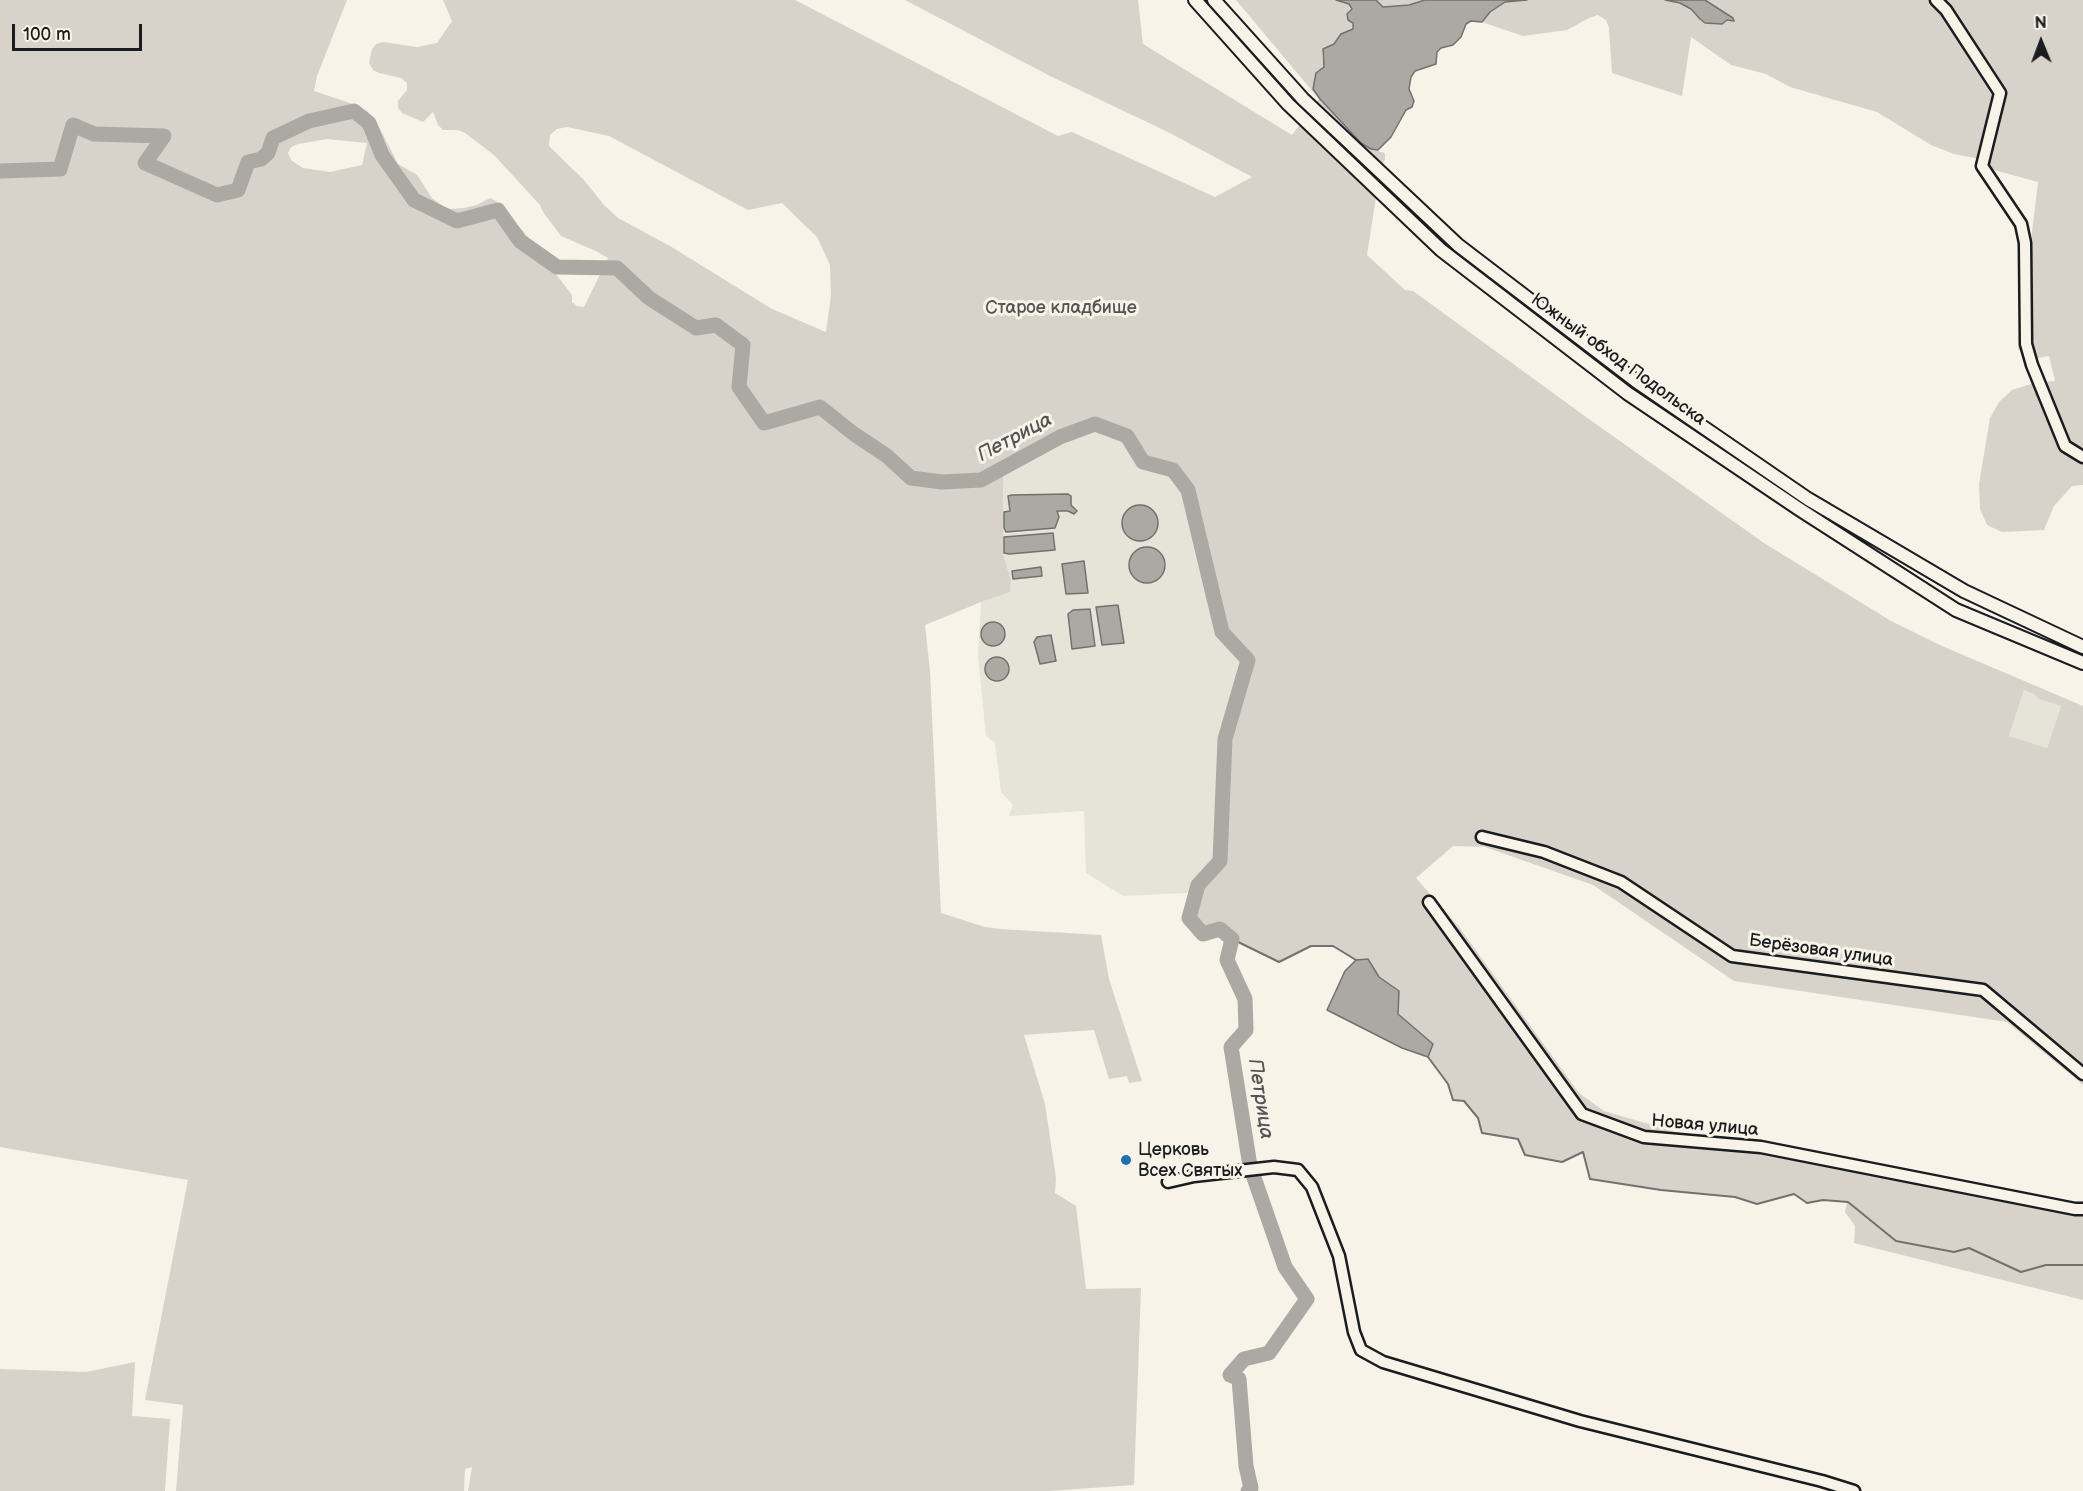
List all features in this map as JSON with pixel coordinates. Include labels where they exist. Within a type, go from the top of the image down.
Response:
[{"type":"main road","name":"Южный обход Подольска","points":[[1195,0],[1288,104],[1441,250],[1627,393],[1799,509],[1956,610],[2077,661]]},
{"type":"main road","name":"Южный обход Подольска","points":[[1214,0],[1303,99],[1458,245],[1636,381],[1808,499],[1964,591],[2080,646]]},
{"type":"street","points":[[1936,0],[1946,10],[2000,93],[1982,166],[2021,224],[2025,243],[2026,344],[2032,365],[2065,446],[2083,457]]},
{"type":"street","name":"Берёзовая улица","points":[[1482,837],[1544,852],[1621,882],[1732,956],[1983,990],[2083,1074]]},
{"type":"street","name":"Новая улица","points":[[1429,902],[1582,1114],[1644,1137],[1761,1147],[2063,1207],[2083,1209]]},
{"type":"street","points":[[1168,1182],[1194,1176],[1274,1167],[1298,1170],[1312,1186],[1339,1257],[1354,1332],[1361,1350],[1383,1362],[1580,1421],[1854,1491]]},
{"type":"shaded area","points":[[1336,0],[1376,0],[1383,7],[1409,5],[1425,0],[1527,0],[1505,2],[1490,12],[1482,22],[1471,21],[1466,24],[1461,37],[1453,45],[1441,48],[1437,52],[1436,64],[1415,71],[1411,77],[1409,89],[1414,101],[1412,107],[1406,110],[1391,137],[1378,150],[1361,143],[1313,89],[1316,73],[1324,67],[1323,49],[1334,44],[1341,34],[1353,29],[1353,23],[1348,20],[1347,14],[1352,9],[1349,4]]},
{"type":"shaded area","points":[[1665,0],[1705,0],[1733,18],[1734,21],[1727,20],[1722,24],[1705,23],[1691,9],[1680,3]]},
{"type":"shaded area","points":[[1095,424],[1127,436],[1143,462],[1173,470],[1188,490],[1222,632],[1248,660],[1225,739],[1220,861],[1198,885],[1186,893],[1123,896],[1086,873],[1084,811],[1009,816],[1013,805],[1001,792],[995,743],[986,736],[978,656],[981,602],[1010,592],[1011,580],[1003,554],[1003,468],[1060,437]]},
{"type":"shaded area","points":[[1068,494],[1071,496],[1071,505],[1077,511],[1074,514],[1068,511],[1057,511],[1059,517],[1055,528],[1006,532],[1004,512],[1010,511],[1008,496]]},
{"type":"shaded area","points":[[1140,505],[1153,510],[1158,523],[1153,536],[1140,541],[1127,536],[1122,523],[1127,510]]},
{"type":"shaded area","points":[[1053,533],[1055,550],[1004,553],[1004,537]]},
{"type":"shaded area","points":[[1147,547],[1160,552],[1165,565],[1160,578],[1147,583],[1134,578],[1129,565],[1134,552]]},
{"type":"shaded area","points":[[1084,561],[1088,593],[1066,594],[1062,564]]},
{"type":"shaded area","points":[[1041,567],[1042,576],[1013,579],[1012,571]]},
{"type":"shaded area","points":[[1118,605],[1124,643],[1102,645],[1096,607]]},
{"type":"shaded area","points":[[1090,609],[1095,646],[1072,649],[1068,614],[1073,610]]},
{"type":"shaded area","points":[[993,622],[1001,626],[1005,634],[1001,642],[993,646],[985,642],[981,634],[985,626]]},
{"type":"shaded area","points":[[1051,635],[1056,661],[1040,664],[1034,642],[1037,637]]},
{"type":"shaded area","points":[[997,657],[1005,661],[1009,669],[1005,677],[997,681],[989,677],[985,669],[989,661]]},
{"type":"shaded area","points":[[2024,690],[2039,699],[2061,706],[2047,748],[2009,736]]},
{"type":"shaded area","points":[[1368,959],[1379,977],[1399,991],[1398,1014],[1433,1044],[1428,1057],[1402,1048],[1327,1010],[1345,971],[1356,960]]},
{"type":"green space","name":"Старое кладбище","points":[[0,0],[347,0],[317,76],[314,91],[367,111],[376,121],[398,164],[417,175],[432,198],[444,207],[464,208],[477,205],[490,198],[496,201],[523,231],[572,295],[572,302],[584,307],[608,258],[561,236],[540,205],[494,155],[465,133],[458,130],[443,130],[438,125],[433,112],[423,122],[402,113],[398,108],[398,101],[407,90],[407,83],[401,78],[373,70],[369,63],[372,49],[376,44],[383,42],[417,47],[437,43],[452,21],[443,0],[795,0],[1058,136],[1072,132],[1215,197],[1252,177],[1168,132],[1050,76],[905,0],[1138,0],[1143,44],[1292,135],[1319,99],[1236,0],[1336,0],[1349,3],[1353,29],[1341,34],[1334,44],[1323,50],[1322,55],[1324,67],[1371,149],[1385,153],[1385,160],[1381,165],[1367,255],[1405,290],[1413,291],[1764,543],[1891,621],[1942,646],[2083,706],[2083,1085],[2007,1022],[1734,981],[1593,885],[1485,847],[1453,846],[1416,878],[1459,927],[1579,1093],[1604,1111],[1700,1139],[1744,1146],[1745,1139],[1775,1143],[2072,1203],[2083,1201],[2083,1300],[1854,1243],[1855,1226],[1845,1212],[1847,1202],[1823,1200],[1807,1203],[1794,1194],[1757,1204],[1735,1197],[1661,1190],[1590,1179],[1583,1152],[1562,1162],[1525,1155],[1518,1139],[1482,1133],[1478,1118],[1464,1101],[1453,1100],[1448,1084],[1428,1057],[1432,1044],[1398,1013],[1399,991],[1379,977],[1368,959],[1356,960],[1333,946],[1312,946],[1279,962],[1232,939],[1220,929],[1203,934],[1189,918],[1198,885],[1220,860],[1225,739],[1248,660],[1222,632],[1188,490],[1173,470],[1143,462],[1127,436],[1095,424],[1060,437],[1003,468],[1003,554],[1011,580],[1010,592],[925,625],[930,671],[941,913],[985,927],[1101,935],[1109,979],[1142,1081],[1129,1083],[1127,1076],[1109,1079],[1094,1030],[1024,1035],[1045,1104],[1056,1178],[1055,1193],[1076,1206],[1086,1289],[1141,1288],[1134,1485],[1049,1491],[468,1491],[472,1467],[465,1469],[464,1491],[176,1491],[183,1405],[145,1400],[188,1180],[0,1147]],"holes":[[[567,127],[609,136],[748,210],[782,203],[817,237],[830,265],[831,295],[826,332],[772,309],[670,246],[618,218],[549,146],[550,135],[557,129]],[[327,139],[367,143],[362,165],[330,172],[303,168],[291,160],[288,153],[291,147]],[[2024,690],[2039,699],[2061,706],[2047,748],[2009,736]]]},
{"type":"green space","points":[[1376,0],[1425,0],[1409,5],[1383,7]]},
{"type":"green space","points":[[1511,0],[1665,0],[1680,3],[1692,9],[1702,22],[1724,22],[1733,18],[1705,0],[2083,0],[2083,485],[2072,486],[2054,506],[2044,530],[2002,532],[1987,525],[1980,509],[1979,484],[1990,418],[1999,402],[2012,390],[2037,382],[2055,381],[2049,356],[2032,359],[2018,349],[2038,182],[1994,170],[1980,159],[1954,154],[1931,145],[1877,112],[1790,87],[1766,74],[1731,65],[1691,37],[1682,96],[1612,73],[1609,28],[1606,20],[1598,15],[1567,30],[1523,36],[1482,22],[1490,12]]},
{"type":"green space","points":[[135,1362],[132,1416],[170,1419],[165,1491],[0,1491],[0,1369],[86,1372]]},
{"type":"waterway","name":"Петрица","points":[[0,171],[60,169],[73,125],[94,134],[164,136],[145,163],[217,195],[238,190],[248,162],[261,159],[268,153],[273,138],[309,121],[354,111],[369,123],[382,155],[414,200],[457,221],[498,210],[520,241],[557,267],[617,268],[649,298],[696,328],[716,325],[743,345],[739,387],[764,423],[820,407],[887,456],[911,478],[942,482],[981,480],[1060,437],[1095,424],[1127,436],[1143,462],[1173,470],[1188,490],[1222,632],[1248,660],[1225,739],[1220,861],[1198,885],[1189,918],[1203,934],[1220,929],[1232,939],[1227,960],[1245,999],[1246,1030],[1231,1047],[1250,1166],[1285,1267],[1307,1299],[1269,1353],[1244,1359],[1230,1375],[1239,1379],[1246,1466],[1251,1488],[1248,1491]]},
{"type":"waterway","points":[[1232,939],[1279,962],[1311,946],[1333,946],[1356,960]]},
{"type":"waterway","points":[[1428,1057],[1448,1084],[1453,1100],[1464,1101],[1478,1118],[1482,1133],[1518,1139],[1525,1155],[1562,1162],[1583,1152],[1590,1179],[1661,1190],[1735,1197],[1757,1204],[1794,1194],[1807,1203],[1823,1200],[1848,1202],[1896,1241],[1954,1252],[1969,1248],[2021,1272],[2046,1265],[2083,1265]]},
{"type":"place","name":"Церковь Всех Святых","points":[[1126,1160]]}]
